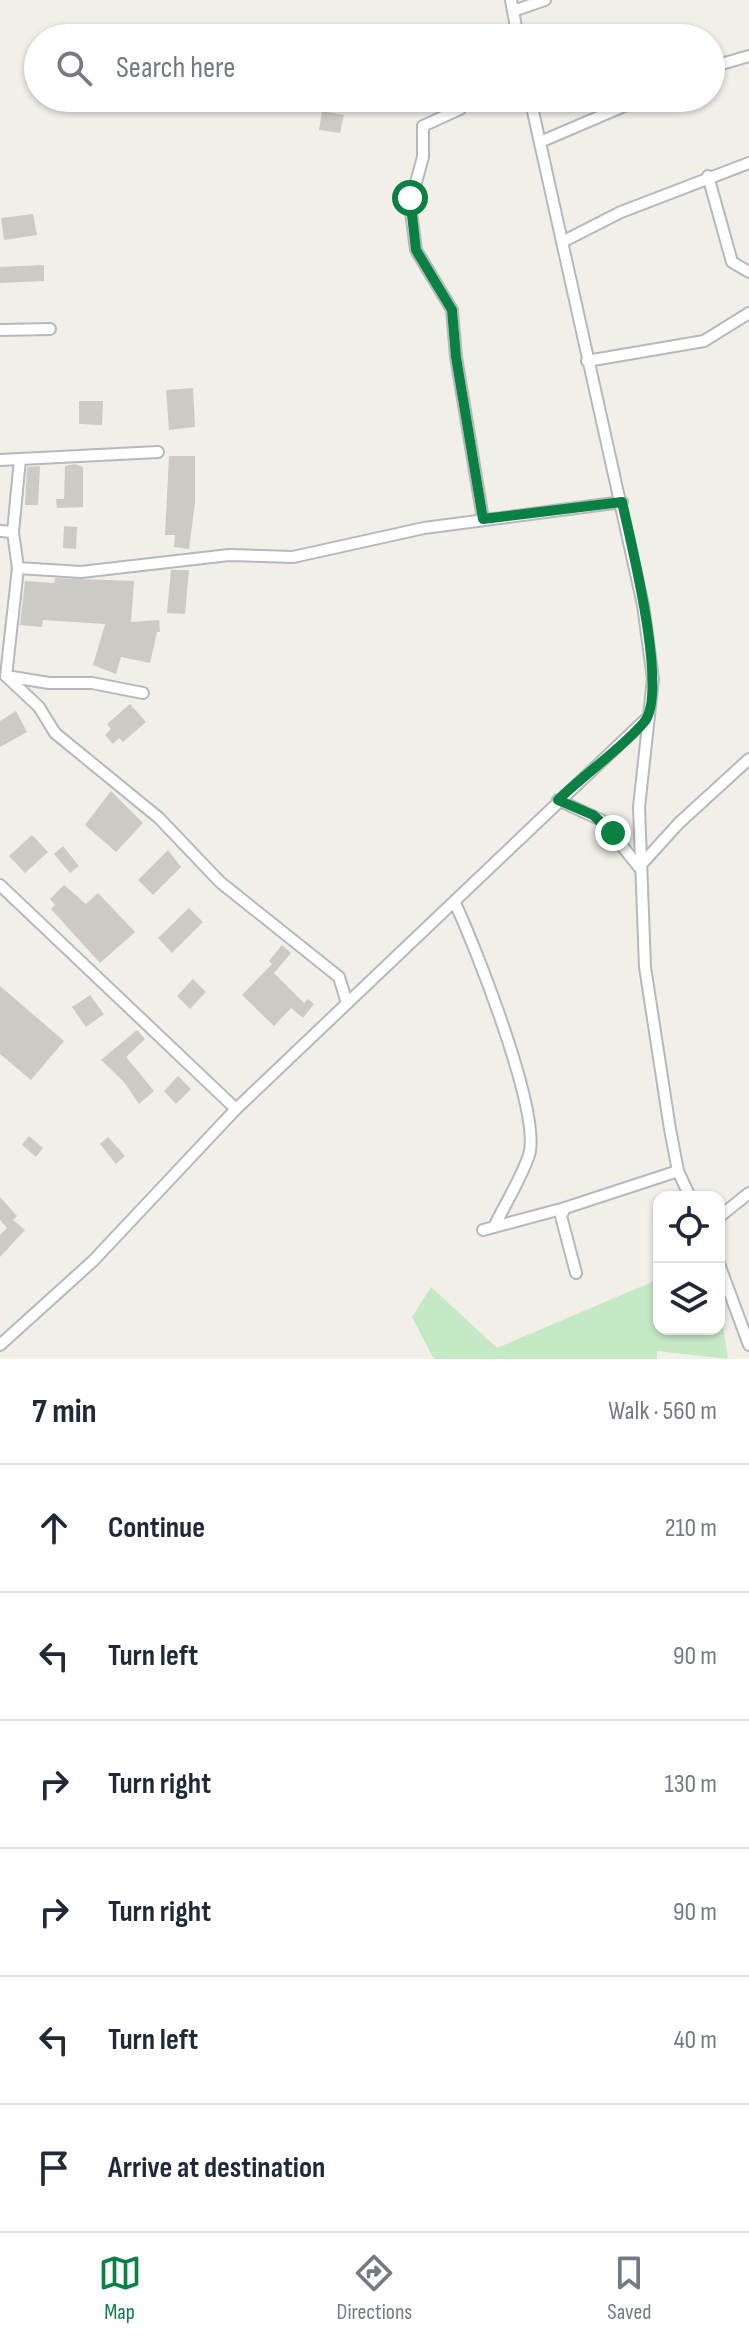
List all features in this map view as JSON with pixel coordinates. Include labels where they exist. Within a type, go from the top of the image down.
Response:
[{"type":"street","points":[[512,6],[545,0]]},
{"type":"street","points":[[725,63],[749,56]]},
{"type":"street","points":[[453,112],[423,126],[423,157],[410,204],[416,250],[452,310],[456,357],[483,519]]},
{"type":"street","points":[[533,112],[643,605],[653,679],[646,719],[639,807],[639,867],[652,1033],[678,1171],[687,1191]]},
{"type":"street","points":[[540,142],[610,112]]},
{"type":"street","points":[[562,242],[621,212],[708,176],[749,163]]},
{"type":"street","points":[[708,176],[732,262],[749,272]]},
{"type":"street","points":[[587,361],[704,341],[749,313]]},
{"type":"street","points":[[0,330],[50,329]]},
{"type":"street","points":[[0,460],[158,452]]},
{"type":"street","points":[[3,675],[18,568],[13,532],[20,459]]},
{"type":"street","points":[[18,568],[81,572],[161,560],[229,555],[286,558],[376,537],[483,519],[622,502]]},
{"type":"street","points":[[0,531],[13,532]]},
{"type":"street","points":[[3,675],[49,683],[92,683],[143,693]]},
{"type":"street","points":[[3,675],[39,707],[55,733],[159,818],[220,882],[339,977],[347,1003]]},
{"type":"street","points":[[0,1345],[93,1261],[236,1109],[646,719]]},
{"type":"street","points":[[639,867],[679,823],[749,759]]},
{"type":"street","points":[[558,800],[601,820],[639,867]]},
{"type":"street","points":[[0,885],[236,1109]]},
{"type":"street","points":[[455,903],[495,999],[531,1128],[530,1153],[488,1228],[565,1208],[678,1171]]},
{"type":"street","points":[[725,1212],[749,1193]]},
{"type":"street","points":[[565,1208],[561,1216],[576,1273]]},
{"type":"street","points":[[725,1280],[749,1345]]},
{"type":"green space","points":[[653,1282],[653,1335],[724,1335],[728,1359],[657,1351],[657,1359],[434,1359],[412,1317],[431,1287],[497,1348]]},
{"type":"building","points":[[322,112],[344,115],[340,133],[319,130]]},
{"type":"building","points":[[33,214],[37,235],[4,240],[1,218]]},
{"type":"building","points":[[44,265],[44,281],[0,283],[0,267]]},
{"type":"building","points":[[193,388],[195,427],[169,430],[166,390]]},
{"type":"building","points":[[79,401],[103,401],[102,425],[79,424]]},
{"type":"building","points":[[169,456],[195,456],[195,502],[189,549],[174,547],[175,535],[165,535]]},
{"type":"building","points":[[75,464],[83,467],[83,507],[57,508],[56,499],[64,499],[65,466]]},
{"type":"building","points":[[40,466],[38,505],[25,505],[27,467]]},
{"type":"building","points":[[64,526],[77,527],[76,549],[63,548]]},
{"type":"building","points":[[171,570],[189,570],[185,614],[167,613]]},
{"type":"building","points":[[55,578],[134,581],[131,622],[159,620],[160,632],[157,632],[150,663],[121,657],[116,674],[93,665],[105,624],[43,620],[42,627],[20,625],[25,581],[54,583]]},
{"type":"building","points":[[130,704],[146,722],[123,742],[119,738],[113,744],[105,735],[111,729],[107,724]]},
{"type":"building","points":[[16,711],[27,732],[0,747],[0,721]]},
{"type":"building","points":[[111,791],[143,823],[116,852],[85,825]]},
{"type":"building","points":[[32,835],[48,852],[25,873],[9,856]]},
{"type":"building","points":[[63,846],[79,866],[70,873],[54,854]]},
{"type":"building","points":[[168,850],[181,867],[153,895],[138,880]]},
{"type":"building","points":[[64,885],[86,904],[98,893],[135,932],[100,963],[51,909],[55,905],[50,899]]},
{"type":"building","points":[[189,908],[203,922],[172,953],[158,938]]},
{"type":"building","points":[[282,945],[291,953],[274,973],[304,1003],[308,999],[314,1004],[303,1018],[291,1008],[274,1026],[242,995],[272,964],[269,961]]},
{"type":"building","points":[[193,979],[206,992],[190,1009],[177,996]]},
{"type":"building","points":[[0,986],[64,1041],[31,1080],[0,1054]]},
{"type":"building","points":[[90,995],[104,1014],[86,1027],[72,1007]]},
{"type":"building","points":[[137,1030],[145,1039],[126,1057],[154,1091],[139,1104],[124,1082],[101,1060]]},
{"type":"building","points":[[178,1076],[191,1089],[176,1104],[164,1091]]},
{"type":"building","points":[[29,1136],[43,1148],[36,1157],[22,1145]]},
{"type":"building","points":[[108,1137],[125,1156],[116,1164],[100,1144]]},
{"type":"building","points":[[0,1197],[17,1216],[13,1220],[25,1230],[0,1257],[0,1235],[7,1228],[0,1220]]},
{"type":"route","points":[[410,198],[416,250],[442,287],[452,310],[456,357],[483,519],[622,502],[643,605],[653,679],[651,700],[646,719],[558,800],[593,815],[613,833]]}]
